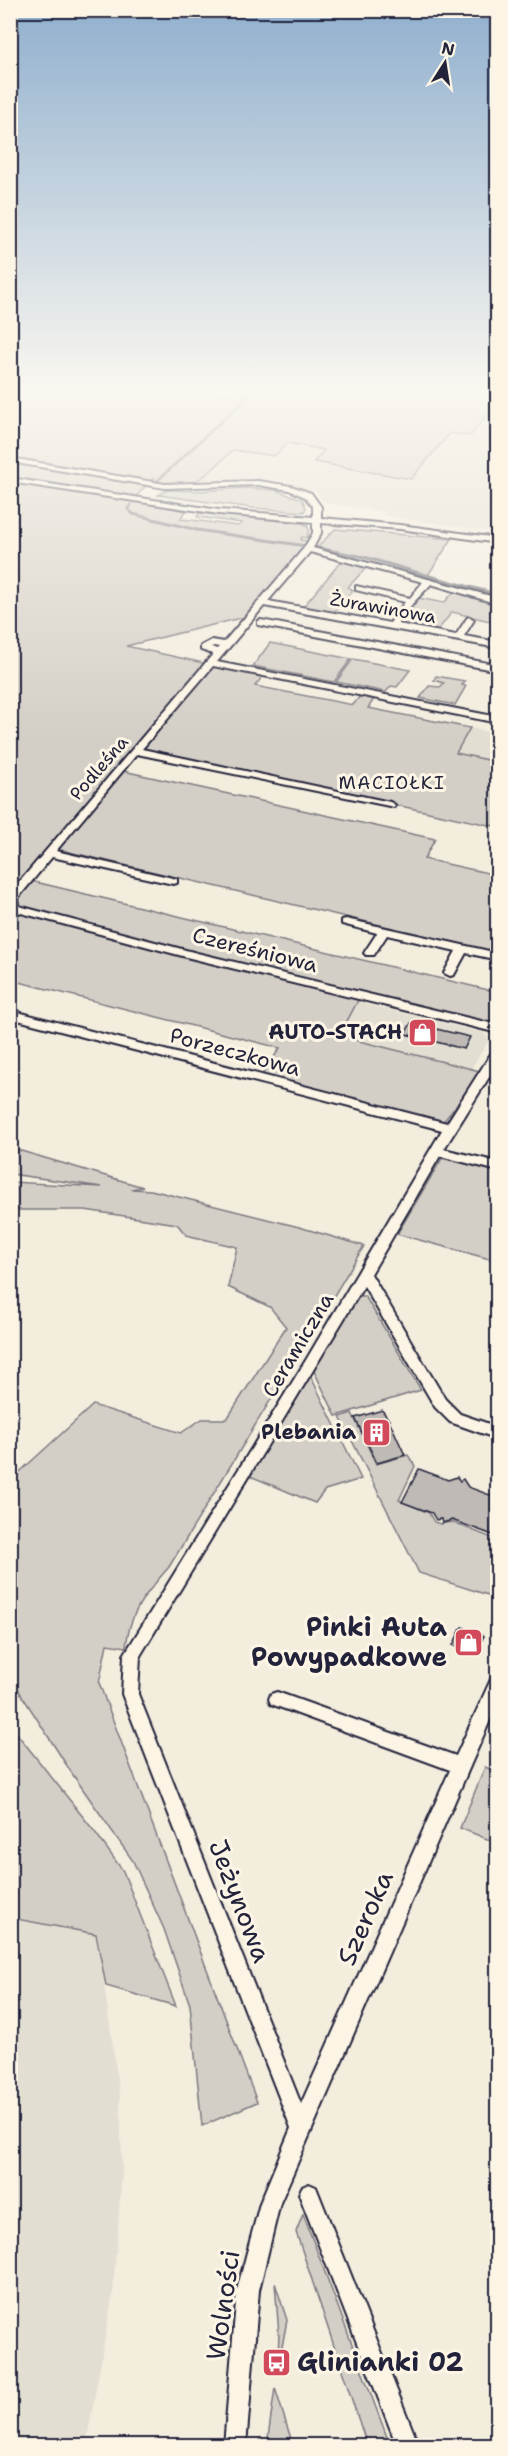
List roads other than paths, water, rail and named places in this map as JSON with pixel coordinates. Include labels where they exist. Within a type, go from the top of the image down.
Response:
[{"type":"street","points":[[184,508],[416,529],[498,541]]},
{"type":"street","points":[[317,508],[317,521]]},
{"type":"street","name":"Podleśna","points":[[12,898],[308,549],[316,538],[317,521]]},
{"type":"street","points":[[308,549],[498,601]]},
{"type":"street","points":[[359,588],[412,601],[429,581]]},
{"type":"street","name":"Żurawinowa","points":[[263,603],[498,645]]},
{"type":"street","points":[[392,626],[408,604]]},
{"type":"street","points":[[458,638],[470,620]]},
{"type":"street","points":[[261,623],[498,668]]},
{"type":"street","points":[[217,656],[498,719]]},
{"type":"street","points":[[136,751],[390,805]]},
{"type":"street","points":[[50,853],[172,881]]},
{"type":"street","name":"Czereśniowa","points":[[12,898],[14,908],[41,916],[498,1029]]},
{"type":"street","points":[[346,922],[498,957]]},
{"type":"street","points":[[370,953],[384,931]]},
{"type":"street","points":[[450,973],[463,949]]},
{"type":"street","name":"Porzeczkowa","points":[[10,1014],[450,1128]]},
{"type":"street","name":"Ceramiczna","points":[[130,1694],[132,1655],[365,1275],[450,1128],[491,1074],[498,1052]]},
{"type":"street","points":[[436,1151],[498,1167]]},
{"type":"street","points":[[365,1275],[440,1403],[454,1418],[498,1433]]},
{"type":"street","name":"Szeroka","points":[[281,2176],[498,1682]]},
{"type":"street","name":"Jeżynowa","points":[[130,1694],[301,2128]]},
{"type":"street","points":[[277,1699],[460,1766]]},
{"type":"street","name":"Wolności","points":[[235,2445],[248,2290],[270,2203],[281,2176]]},
{"type":"street","points":[[309,2194],[408,2445]]},
{"type":"waterway","points":[[129,508],[133,514],[197,530],[306,546]]},
{"type":"waterway","points":[[318,548],[364,557],[498,596]]},
{"type":"place","name":"AUTO-STACH","points":[[423,1032]]},
{"type":"place","name":"Plebania","points":[[377,1432]]},
{"type":"place","name":"Pinki Auta Powypadkowe","points":[[468,1642]]},
{"type":"place","name":"Glinianki 02","points":[[276,2362]]},
{"type":"district","name":"MACIOŁKI","points":[[392,783]]}]
